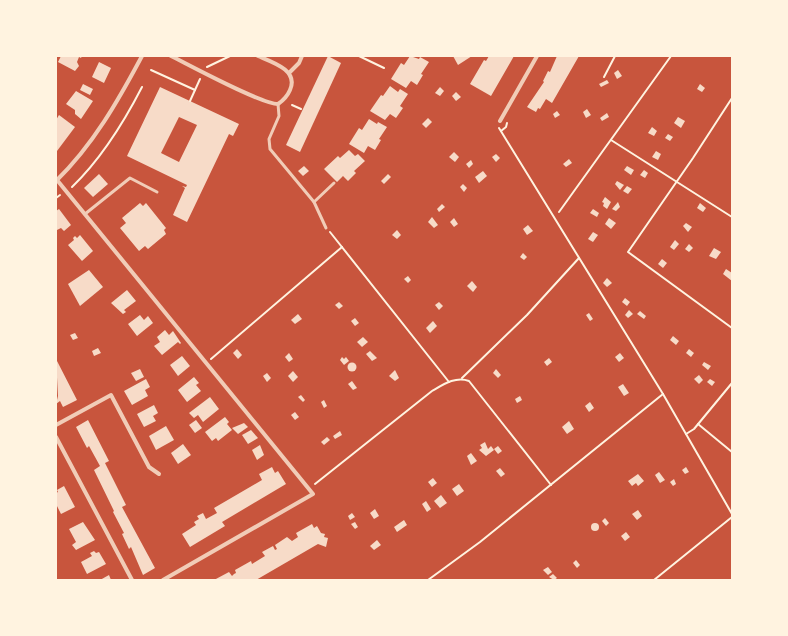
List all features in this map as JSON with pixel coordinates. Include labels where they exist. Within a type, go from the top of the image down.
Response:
[{"type":"street","points":[[142,56],[106,120],[84,149],[57,180],[207,362],[313,494],[163,580]]},
{"type":"street","points":[[171,56],[250,94],[278,104],[286,99],[291,88],[292,78],[285,69],[258,56]]},
{"type":"street","points":[[289,73],[299,63],[302,56]]},
{"type":"street","points":[[500,121],[537,56]]},
{"type":"street","points":[[56,425],[111,395],[149,467],[159,474]]},
{"type":"street","points":[[56,438],[132,580]]},
{"type":"lane","points":[[278,104],[279,116],[269,139],[270,149],[314,202],[326,228]]},
{"type":"lane","points":[[85,214],[130,178],[157,192]]},
{"type":"lane","points":[[314,202],[334,183]]},
{"type":"path","points":[[205,68],[230,56]]},
{"type":"path","points":[[359,56],[384,68]]},
{"type":"path","points":[[604,77],[615,56]]},
{"type":"path","points":[[559,212],[671,56]]},
{"type":"path","points":[[151,70],[195,90]]},
{"type":"path","points":[[190,101],[200,78]]},
{"type":"path","points":[[70,188],[87,171],[124,120],[142,87]]},
{"type":"path","points":[[732,98],[628,252],[732,328]]},
{"type":"path","points":[[292,105],[301,109]]},
{"type":"path","points":[[497,126],[663,394],[732,514]]},
{"type":"path","points":[[611,140],[732,217]]},
{"type":"path","points":[[56,198],[62,194]]},
{"type":"path","points":[[326,228],[449,382]]},
{"type":"path","points":[[207,362],[342,247]]},
{"type":"path","points":[[314,485],[432,391],[449,382],[462,378],[527,315],[579,258]]},
{"type":"path","points":[[462,378],[469,381],[551,485]]},
{"type":"path","points":[[686,434],[698,424],[732,383]]},
{"type":"path","points":[[428,580],[480,542],[663,394]]},
{"type":"path","points":[[698,424],[732,452]]},
{"type":"path","points":[[654,580],[732,517]]},
{"type":"building","points":[[61,56],[82,56],[81,58],[79,57],[77,62],[79,66],[75,71],[58,62]]},
{"type":"building","points":[[328,56],[341,63],[300,152],[286,145]]},
{"type":"building","points":[[410,56],[419,59],[420,57],[429,62],[421,74],[423,75],[417,85],[411,81],[406,88],[391,79],[401,63],[404,65]]},
{"type":"building","points":[[453,56],[472,56],[458,65]]},
{"type":"building","points":[[489,56],[514,56],[491,96],[470,84],[484,60],[486,61]]},
{"type":"building","points":[[557,56],[579,56],[552,103],[546,99],[540,109],[538,108],[536,112],[527,107],[544,82],[543,81],[548,71],[550,72]]},
{"type":"building","points":[[99,62],[111,68],[104,83],[92,77]]},
{"type":"building","points":[[618,70],[622,76],[617,79],[614,73]]},
{"type":"building","points":[[607,80],[609,83],[601,87],[599,84]]},
{"type":"building","points":[[83,84],[93,89],[90,95],[80,90]]},
{"type":"building","points":[[700,84],[705,88],[702,92],[697,89]]},
{"type":"building","points":[[390,86],[398,92],[400,89],[408,94],[400,106],[403,108],[396,118],[390,114],[385,120],[370,111],[381,95],[383,96]]},
{"type":"building","points":[[160,87],[239,124],[233,136],[229,134],[187,222],[173,215],[185,188],[182,186],[186,187],[187,185],[127,156]],"holes":[[[179,117],[197,125],[179,162],[161,153]]]},
{"type":"building","points":[[440,87],[444,91],[440,96],[435,93]]},
{"type":"building","points":[[76,91],[93,101],[81,119],[75,114],[75,110],[66,104]]},
{"type":"building","points":[[456,92],[461,97],[456,101],[452,96]]},
{"type":"building","points":[[587,109],[591,115],[586,118],[583,112]]},
{"type":"building","points":[[557,111],[560,115],[555,118],[553,114]]},
{"type":"building","points":[[607,113],[609,117],[602,121],[600,118]]},
{"type":"building","points":[[59,115],[75,127],[57,151],[56,120]]},
{"type":"building","points":[[678,117],[685,121],[681,128],[674,123]]},
{"type":"building","points":[[428,118],[432,122],[426,128],[422,124]]},
{"type":"building","points":[[369,119],[377,124],[378,122],[387,127],[379,139],[381,140],[375,150],[368,146],[364,153],[349,144],[359,128],[362,130]]},
{"type":"building","points":[[652,127],[657,131],[654,136],[648,133]]},
{"type":"building","points":[[668,134],[673,137],[670,141],[665,138]]},
{"type":"building","points":[[349,150],[355,156],[358,154],[365,161],[354,171],[356,173],[348,181],[343,176],[337,182],[324,169],[338,156],[340,158]]},
{"type":"building","points":[[656,151],[661,154],[658,160],[652,157]]},
{"type":"building","points":[[454,152],[459,157],[455,162],[449,157]]},
{"type":"building","points":[[496,154],[500,158],[496,162],[492,157]]},
{"type":"building","points":[[569,159],[572,163],[566,167],[563,164]]},
{"type":"building","points":[[471,160],[473,164],[469,168],[466,164]]},
{"type":"building","points":[[304,166],[309,171],[303,176],[298,171]]},
{"type":"building","points":[[627,166],[634,170],[631,175],[624,170]]},
{"type":"building","points":[[644,170],[648,173],[645,178],[640,175]]},
{"type":"building","points":[[483,171],[487,176],[479,183],[475,177]]},
{"type":"building","points":[[99,174],[108,184],[93,197],[84,188]]},
{"type":"building","points":[[388,174],[391,177],[384,184],[381,181]]},
{"type":"building","points":[[617,181],[624,185],[620,190],[615,184]]},
{"type":"building","points":[[463,184],[467,188],[464,192],[460,187]]},
{"type":"building","points":[[627,186],[632,189],[628,194],[623,191]]},
{"type":"building","points":[[605,197],[611,202],[607,209],[603,206],[604,203],[602,202]]},
{"type":"building","points":[[618,202],[620,207],[616,211],[612,209]]},
{"type":"building","points":[[140,203],[143,206],[146,203],[166,228],[164,230],[166,234],[148,249],[145,246],[139,251],[120,228],[126,223],[122,218]]},
{"type":"building","points":[[700,203],[706,208],[703,212],[697,208]]},
{"type":"building","points":[[442,204],[445,207],[439,212],[437,209]]},
{"type":"building","points":[[59,209],[71,225],[64,231],[61,228],[56,229],[56,211]]},
{"type":"building","points":[[593,209],[599,213],[597,217],[590,213]]},
{"type":"building","points":[[432,217],[438,225],[434,228],[428,222]]},
{"type":"building","points":[[454,218],[458,224],[454,227],[450,222]]},
{"type":"building","points":[[609,218],[616,223],[611,229],[605,224]]},
{"type":"building","points":[[686,223],[692,227],[688,232],[683,226]]},
{"type":"building","points":[[528,225],[533,231],[527,235],[523,229]]},
{"type":"building","points":[[397,230],[401,235],[397,239],[392,235]]},
{"type":"building","points":[[593,232],[598,235],[593,242],[588,239]]},
{"type":"building","points":[[80,235],[93,251],[82,261],[68,245],[74,240],[73,238],[75,236],[77,238]]},
{"type":"building","points":[[675,240],[679,244],[674,250],[670,247]]},
{"type":"building","points":[[689,244],[693,248],[689,252],[685,249]]},
{"type":"building","points":[[714,248],[721,252],[716,259],[709,256]]},
{"type":"building","points":[[523,253],[527,257],[524,260],[520,257]]},
{"type":"building","points":[[662,259],[667,263],[663,268],[658,264]]},
{"type":"building","points":[[726,269],[732,273],[732,281],[723,274]]},
{"type":"building","points":[[89,270],[103,287],[80,306],[68,284]]},
{"type":"building","points":[[408,276],[411,280],[408,283],[404,279]]},
{"type":"building","points":[[607,278],[612,283],[607,287],[603,283]]},
{"type":"building","points":[[472,281],[477,287],[473,292],[467,286]]},
{"type":"building","points":[[127,290],[136,301],[124,310],[126,312],[123,314],[111,303]]},
{"type":"building","points":[[625,298],[630,302],[627,306],[622,302]]},
{"type":"building","points":[[339,302],[343,306],[339,309],[335,305]]},
{"type":"building","points":[[439,302],[443,306],[439,310],[435,305]]},
{"type":"building","points":[[629,310],[633,314],[628,318],[625,315]]},
{"type":"building","points":[[640,311],[646,316],[644,319],[637,314]]},
{"type":"building","points":[[589,313],[593,319],[590,321],[586,315]]},
{"type":"building","points":[[298,314],[302,319],[295,324],[291,320]]},
{"type":"building","points":[[140,315],[144,320],[148,316],[153,323],[137,336],[128,324]]},
{"type":"building","points":[[355,318],[359,323],[355,326],[351,321]]},
{"type":"building","points":[[433,321],[437,326],[430,333],[426,328]]},
{"type":"building","points":[[165,330],[169,335],[173,331],[181,343],[180,344],[178,342],[162,355],[154,346],[160,342],[157,337]]},
{"type":"building","points":[[75,333],[78,338],[73,340],[70,335]]},
{"type":"building","points":[[673,336],[679,341],[676,345],[670,340]]},
{"type":"building","points":[[363,337],[368,342],[362,347],[357,342]]},
{"type":"building","points":[[98,348],[101,353],[94,356],[92,351]]},
{"type":"building","points":[[237,349],[242,355],[238,359],[233,353]]},
{"type":"building","points":[[689,349],[694,353],[691,357],[686,353]]},
{"type":"building","points":[[370,351],[377,358],[372,361],[366,354]]},
{"type":"building","points":[[289,353],[293,359],[289,362],[285,357]]},
{"type":"building","points":[[620,353],[624,358],[619,362],[615,357]]},
{"type":"building","points":[[182,356],[190,366],[178,376],[170,365]]},
{"type":"building","points":[[342,357],[344,359],[346,357],[349,361],[344,365],[340,360]]},
{"type":"building","points":[[549,358],[552,362],[547,366],[544,362]]},
{"type":"building","points":[[56,359],[77,400],[63,407],[60,401],[56,404],[58,396]]},
{"type":"building","points":[[704,362],[711,366],[708,370],[702,365]]},
{"type":"building","points":[[350,363],[354,363],[356,367],[354,371],[350,371],[348,369],[348,365]]},
{"type":"building","points":[[140,369],[144,377],[136,381],[131,373]]},
{"type":"building","points":[[496,369],[501,375],[498,378],[493,373]]},
{"type":"building","points":[[395,370],[399,378],[395,381],[389,376]]},
{"type":"building","points":[[293,371],[298,377],[293,382],[288,376]]},
{"type":"building","points":[[267,373],[271,378],[267,382],[263,376]]},
{"type":"building","points":[[699,375],[703,380],[699,384],[694,379]]},
{"type":"building","points":[[194,377],[199,383],[196,385],[201,391],[187,402],[178,390]]},
{"type":"building","points":[[146,379],[150,387],[145,390],[148,396],[132,405],[124,391]]},
{"type":"building","points":[[710,379],[715,382],[712,386],[707,382]]},
{"type":"building","points":[[352,381],[357,388],[353,390],[348,384]]},
{"type":"building","points":[[623,384],[629,393],[624,396],[618,387]]},
{"type":"building","points":[[301,395],[305,400],[303,402],[298,397]]},
{"type":"building","points":[[520,396],[522,400],[517,403],[515,399]]},
{"type":"building","points":[[210,397],[219,409],[203,422],[198,415],[194,418],[189,413]]},
{"type":"building","points":[[324,400],[327,406],[324,408],[321,402]]},
{"type":"building","points":[[590,402],[594,408],[589,412],[585,406]]},
{"type":"building","points":[[154,405],[158,413],[153,416],[156,421],[144,427],[137,414]]},
{"type":"building","points":[[295,412],[299,417],[295,420],[291,415]]},
{"type":"building","points":[[225,417],[229,422],[227,424],[232,430],[218,441],[216,438],[212,441],[205,432]]},
{"type":"building","points":[[88,420],[109,461],[105,463],[126,505],[122,507],[155,568],[143,575],[131,547],[129,549],[122,534],[124,533],[94,470],[100,466],[89,446],[87,448],[76,427]]},
{"type":"building","points":[[196,420],[202,428],[195,433],[189,425]]},
{"type":"building","points":[[569,421],[574,429],[567,434],[562,427]]},
{"type":"building","points":[[244,423],[248,427],[238,434],[232,428]]},
{"type":"building","points":[[166,426],[174,440],[156,450],[149,436]]},
{"type":"building","points":[[251,430],[258,438],[248,444],[242,435]]},
{"type":"building","points":[[340,431],[342,435],[335,439],[333,436]]},
{"type":"building","points":[[327,437],[330,440],[324,445],[321,442]]},
{"type":"building","points":[[485,442],[488,449],[491,446],[494,450],[486,456],[479,450],[482,448],[480,445]]},
{"type":"building","points":[[183,444],[191,455],[178,464],[171,453]]},
{"type":"building","points":[[260,445],[264,455],[257,460],[252,450]]},
{"type":"building","points":[[498,446],[502,451],[498,454],[494,449]]},
{"type":"building","points":[[471,453],[477,461],[471,465],[467,456]]},
{"type":"building","points":[[272,467],[275,473],[278,471],[286,484],[222,522],[225,526],[190,547],[182,534],[196,525],[194,522],[199,519],[197,516],[203,513],[206,519],[217,513],[214,508],[262,480],[259,474]]},
{"type":"building","points":[[686,467],[689,472],[685,474],[682,470]]},
{"type":"building","points":[[500,468],[505,474],[501,477],[496,471]]},
{"type":"building","points":[[659,472],[665,480],[660,483],[655,475]]},
{"type":"building","points":[[638,474],[644,481],[638,486],[636,483],[632,486],[628,481]]},
{"type":"building","points":[[433,478],[437,483],[432,487],[428,482]]},
{"type":"building","points":[[674,479],[676,484],[673,486],[670,482]]},
{"type":"building","points":[[459,484],[464,491],[457,496],[452,489]]},
{"type":"building","points":[[64,486],[75,507],[61,514],[56,504],[56,493],[58,492],[57,490]]},
{"type":"building","points":[[441,495],[447,503],[440,508],[434,501]]},
{"type":"building","points":[[426,501],[431,509],[427,512],[422,504]]},
{"type":"building","points":[[375,509],[379,516],[374,519],[370,513]]},
{"type":"building","points":[[638,510],[642,516],[637,520],[632,514]]},
{"type":"building","points":[[352,513],[355,517],[350,520],[348,516]]},
{"type":"building","points":[[605,518],[609,523],[606,526],[602,521]]},
{"type":"building","points":[[404,520],[407,525],[397,532],[394,527]]},
{"type":"building","points":[[83,522],[95,540],[76,550],[72,545],[76,542],[69,529]]},
{"type":"building","points":[[355,522],[358,527],[355,529],[351,524]]},
{"type":"building","points":[[593,523],[597,523],[599,527],[597,531],[593,531],[591,529],[591,525]]},
{"type":"building","points":[[312,524],[314,528],[317,526],[321,533],[325,534],[324,537],[328,538],[326,547],[318,544],[256,580],[214,580],[229,572],[232,576],[236,573],[235,570],[251,561],[252,564],[265,556],[262,552],[273,546],[275,550],[277,549],[275,545],[287,537],[292,541],[298,537],[296,533]]},
{"type":"building","points":[[626,532],[630,537],[625,541],[621,536]]},
{"type":"building","points":[[377,540],[381,545],[374,550],[370,546]]},
{"type":"building","points":[[94,551],[96,553],[99,552],[106,564],[87,574],[81,562],[92,556],[90,553]]},
{"type":"building","points":[[576,560],[580,565],[577,568],[573,563]]},
{"type":"building","points":[[548,567],[552,572],[548,575],[543,570]]},
{"type":"building","points":[[553,574],[557,578],[554,580],[549,577]]},
{"type":"building","points":[[109,575],[111,580],[100,580]]}]
